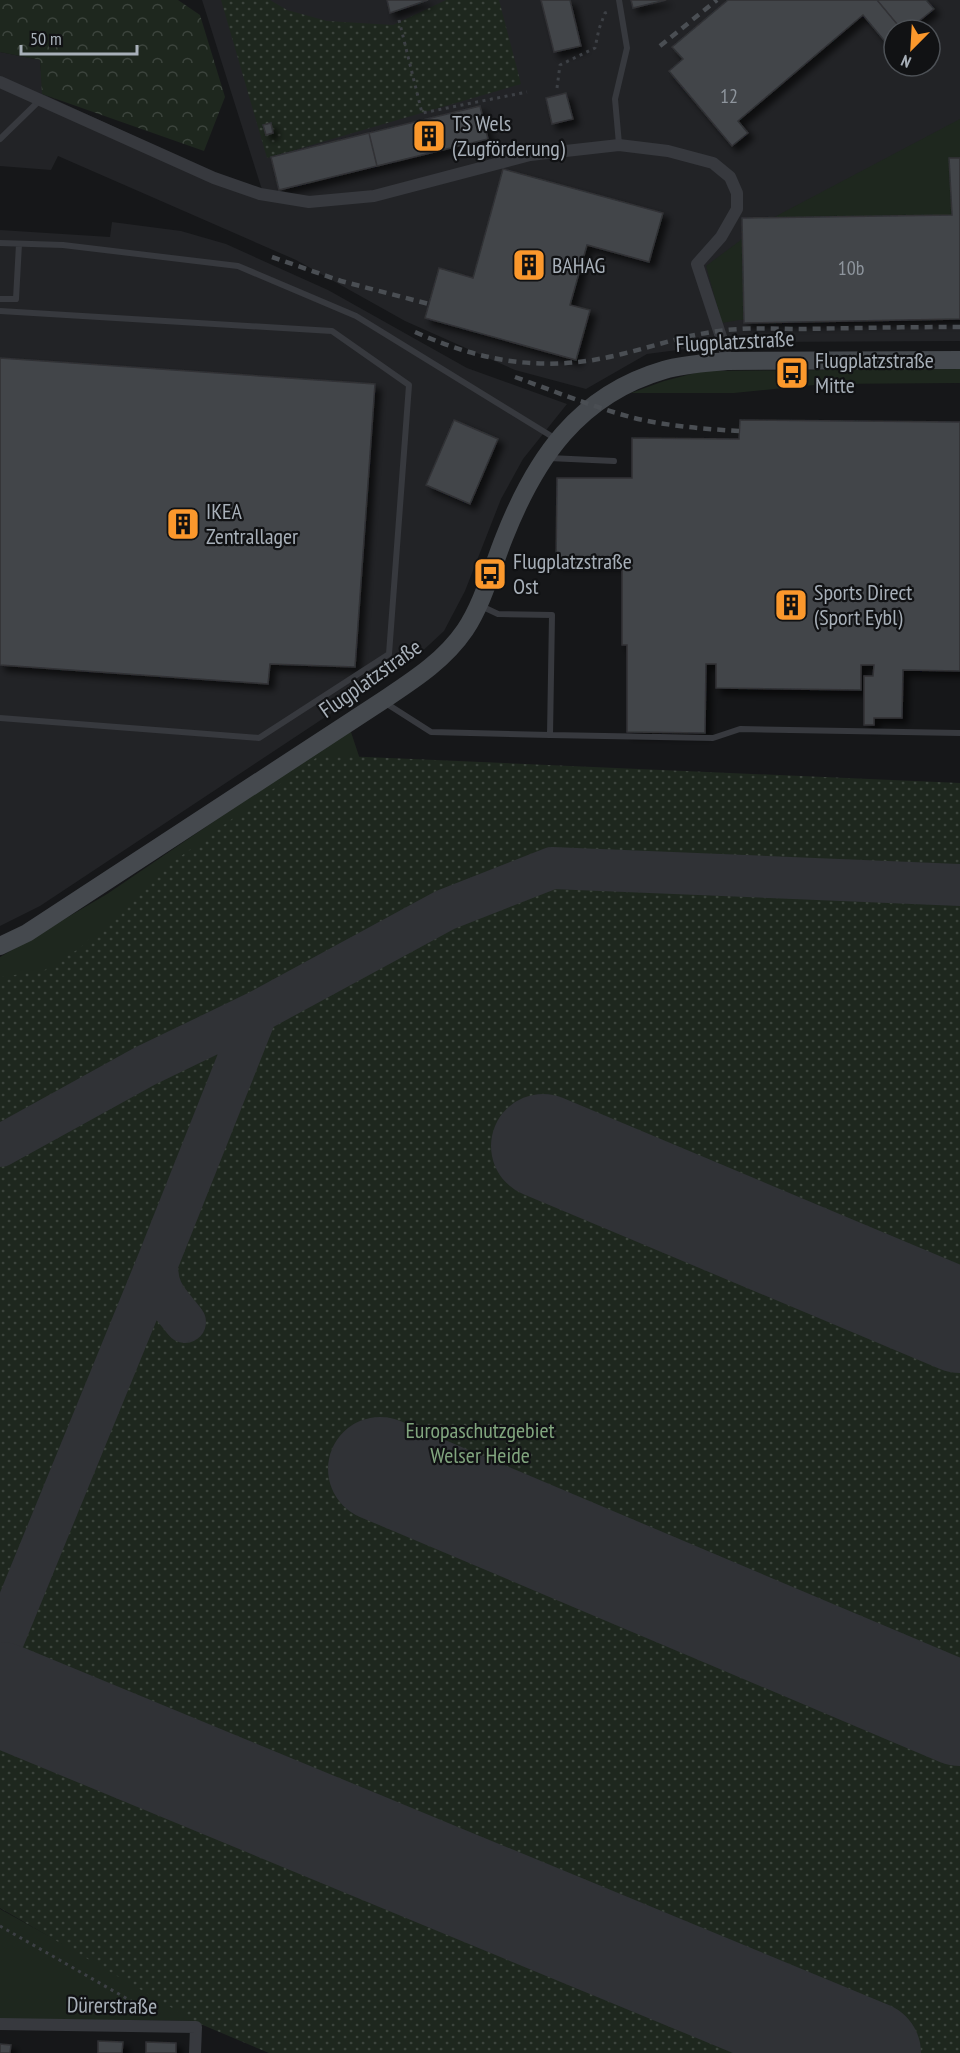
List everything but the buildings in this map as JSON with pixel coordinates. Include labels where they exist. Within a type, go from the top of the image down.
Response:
[{"type":"street","points":[[0,82],[214,178],[260,194],[309,202],[374,196],[530,155],[619,145],[668,151],[713,163],[730,177],[736,193],[737,209],[721,237],[697,264],[724,346],[727,362]]},
{"type":"street","name":"Flugplatzstraße","points":[[0,946],[27,933],[382,701],[422,674],[448,651],[465,629],[478,604],[519,502],[543,457],[581,414],[601,398],[637,379],[665,369],[696,363],[960,360]]},
{"type":"street","name":"Dürerstraße","points":[[0,2024],[196,2027],[195,2053]]},
{"type":"lane","points":[[619,145],[615,99],[627,48],[620,3]]},
{"type":"lane","points":[[0,139],[40,100]]},
{"type":"lane","points":[[0,243],[63,245],[238,266],[356,316],[557,439]]},
{"type":"lane","points":[[0,298],[16,299],[19,244]]},
{"type":"lane","points":[[0,311],[332,331],[410,385],[388,654],[259,738],[0,718]]},
{"type":"lane","points":[[543,457],[614,461]]},
{"type":"lane","points":[[478,604],[498,614],[552,615],[550,735]]},
{"type":"lane","points":[[382,701],[431,732],[713,738],[740,729],[960,733]]},
{"type":"path","points":[[557,88],[560,65],[595,48],[605,13],[620,3]]},
{"type":"path","points":[[399,20],[422,114],[527,92]]},
{"type":"path","points":[[0,1926],[176,2027]]},
{"type":"shaded area","points":[[202,0],[960,0],[960,341],[739,342],[647,354],[586,389],[515,370],[405,321],[296,260],[58,156],[51,170],[0,166],[0,52],[40,60],[43,94],[260,194],[263,193]]},
{"type":"shaded area","points":[[112,222],[181,231],[226,244],[328,290],[467,368],[567,404],[523,459],[501,499],[465,591],[444,631],[416,657],[40,906],[0,926],[0,230],[110,237]]},
{"type":"green space","points":[[0,0],[178,0],[200,15],[225,97],[204,151],[42,94],[40,60],[0,52]]},
{"type":"green space","points":[[221,0],[270,0],[287,10],[327,21],[393,25],[446,0],[499,0],[521,84],[267,158]]},
{"type":"green space","points":[[960,119],[960,316],[739,320],[722,323],[706,266],[765,222]]},
{"type":"green space","points":[[960,369],[960,383],[824,384],[734,393],[631,393],[664,381],[703,371]]},
{"type":"green space","points":[[350,729],[361,762],[70,967],[0,994],[0,957],[107,894]]},
{"type":"green space","name":"Europaschutzgebiet Welser Heide","points":[[320,755],[960,783],[960,2053],[269,2053],[198,2023],[0,1908],[0,977],[43,971],[80,948],[166,867]]},
{"type":"green space","points":[[0,1909],[203,2021],[0,2019]]},
{"type":"taxiway","points":[[0,1648],[257,1012],[445,910],[552,868],[960,885]]},
{"type":"taxiway","points":[[0,1146],[145,1066],[257,1012]]},
{"type":"taxiway","points":[[157,1264],[161,1289],[185,1322]]},
{"type":"runway","points":[[543,1146],[960,1321]]},
{"type":"runway","points":[[380,1469],[960,1714]]},
{"type":"runway","points":[[0,1694],[869,2053]]},
{"type":"railway","points":[[660,46],[717,0]]},
{"type":"railway","points":[[272,257],[341,281],[429,304]]},
{"type":"railway","points":[[415,332],[441,343],[491,358],[542,364],[594,360],[695,335],[729,330],[960,327]]},
{"type":"railway","points":[[515,377],[634,418],[686,427],[739,431]]},
{"type":"place","name":"TS Wels (Zugförderung)","points":[[429,136]]},
{"type":"place","name":"BAHAG","points":[[529,265]]},
{"type":"place","name":"Flugplatzstraße Mitte","points":[[792,373]]},
{"type":"place","name":"IKEA Zentrallager","points":[[183,524]]},
{"type":"place","name":"Flugplatzstraße Ost","points":[[490,574]]},
{"type":"place","name":"Sports Direct (Sport Eybl)","points":[[791,605]]}]
